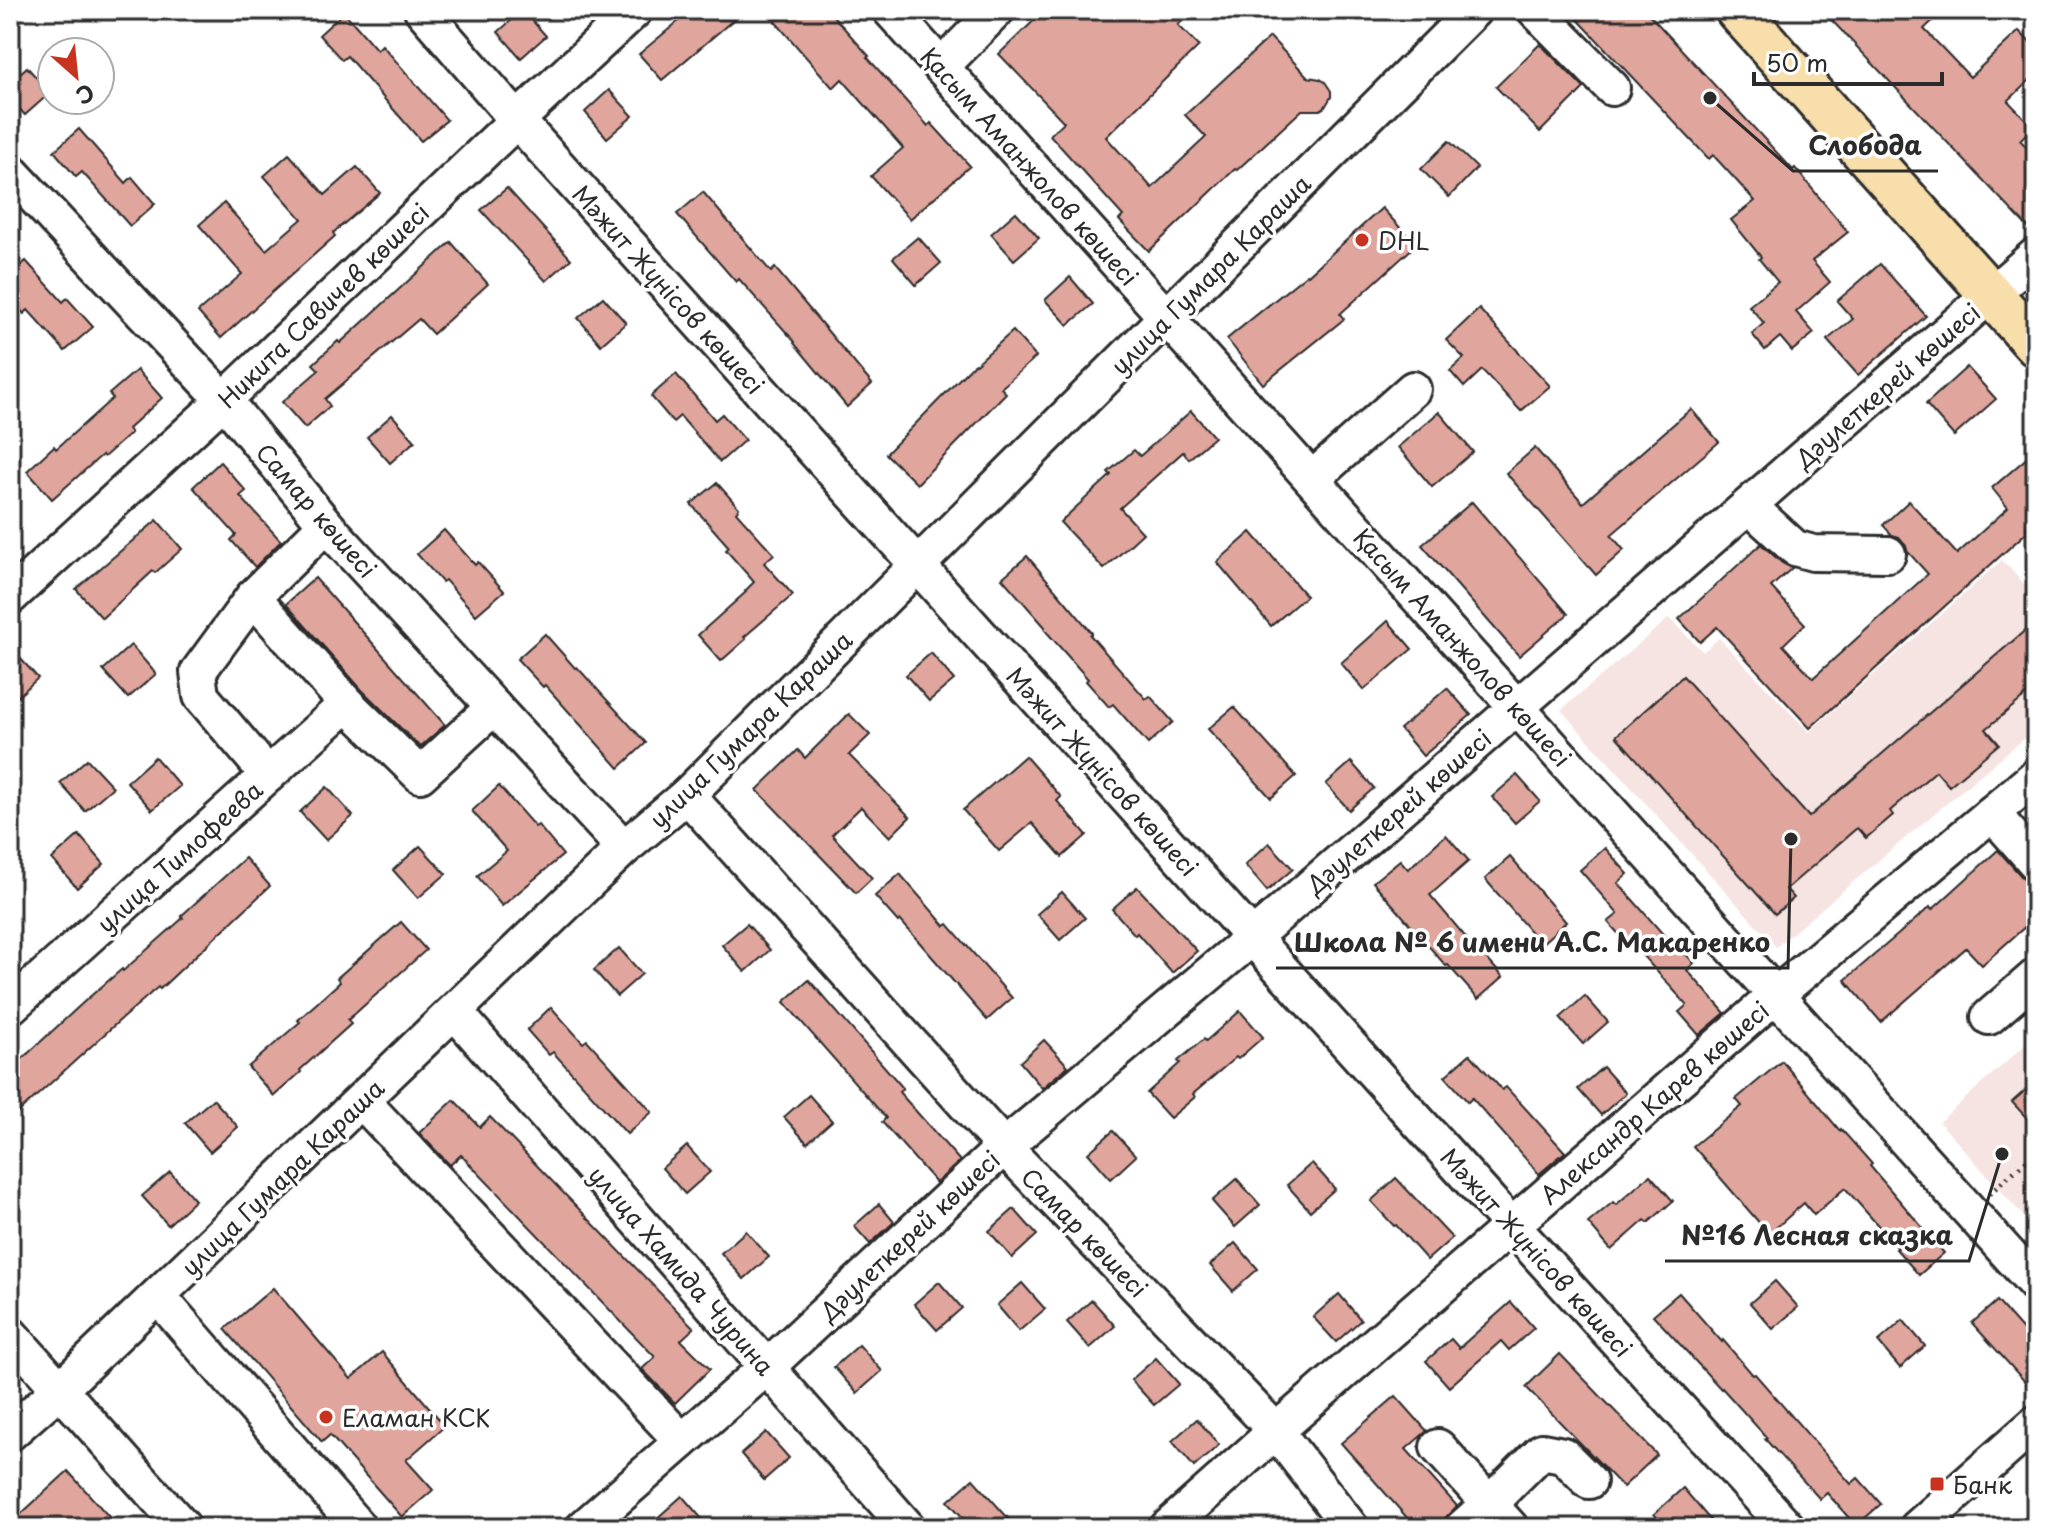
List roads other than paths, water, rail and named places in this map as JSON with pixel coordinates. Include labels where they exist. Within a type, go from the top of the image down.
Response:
[{"type":"main road","points":[[1737,10],[2036,345]]},
{"type":"street","name":"Мәжит Жүнісов көшесі","points":[[422,10],[517,120],[1512,1226],[1788,1528]]},
{"type":"street","name":"Никита Савичев көшесі","points":[[10,597],[224,400],[635,10]]},
{"type":"street","name":"Қасым Аманжолов көшесі","points":[[890,10],[2036,1285]]},
{"type":"street","points":[[941,67],[997,10]]},
{"type":"street","name":"улица Гумара Караша","points":[[10,1433],[158,1296],[624,848],[687,795],[1474,10]]},
{"type":"street","points":[[1535,10],[1612,88]]},
{"type":"street","name":"Самар көшесі","points":[[12,179],[224,400],[326,525],[624,848]]},
{"type":"street","name":"Дәулеткерей көшесі","points":[[583,1528],[767,1367],[1004,1147],[1518,708],[2036,255]]},
{"type":"street","points":[[1312,479],[1413,389]]},
{"type":"street","points":[[1749,506],[1795,548],[1813,553],[1888,554]]},
{"type":"street","points":[[268,775],[201,696],[198,672],[253,597],[326,525]]},
{"type":"street","points":[[253,597],[347,704],[420,775],[494,707]]},
{"type":"street","name":"улица Тимофеева","points":[[10,1007],[347,704]]},
{"type":"street","name":"Александр Карев көшесі","points":[[1167,1528],[1776,995],[2036,776]]},
{"type":"street","name":"Самар көшесі","points":[[687,795],[1004,1147],[1276,1431],[1351,1528]]},
{"type":"street","points":[[1992,813],[2036,863]]},
{"type":"street","points":[[1989,1017],[2036,976]]},
{"type":"street","name":"улица Хамида Чурина","points":[[455,1012],[908,1528]]},
{"type":"street","points":[[362,1101],[682,1441]]},
{"type":"street","points":[[158,1296],[359,1528]]},
{"type":"street","points":[[10,1334],[184,1528]]},
{"type":"street","points":[[1917,1528],[2036,1423]]},
{"type":"street","points":[[1438,1447],[1500,1516]]},
{"type":"street","points":[[1462,1528],[1500,1516],[1542,1451],[1563,1455],[1589,1481]]},
{"type":"place","name":"Слобода","points":[[1710,98]]},
{"type":"place","name":"DHL","points":[[1362,240]]},
{"type":"place","name":"Школа № 6 имени А.С. Макаренко","points":[[1791,839]]},
{"type":"place","name":"№16 Лесная сказка","points":[[2002,1154]]},
{"type":"place","name":"Еламан КСК","points":[[326,1417]]},
{"type":"place","name":"Банк","points":[[1937,1484]]}]
